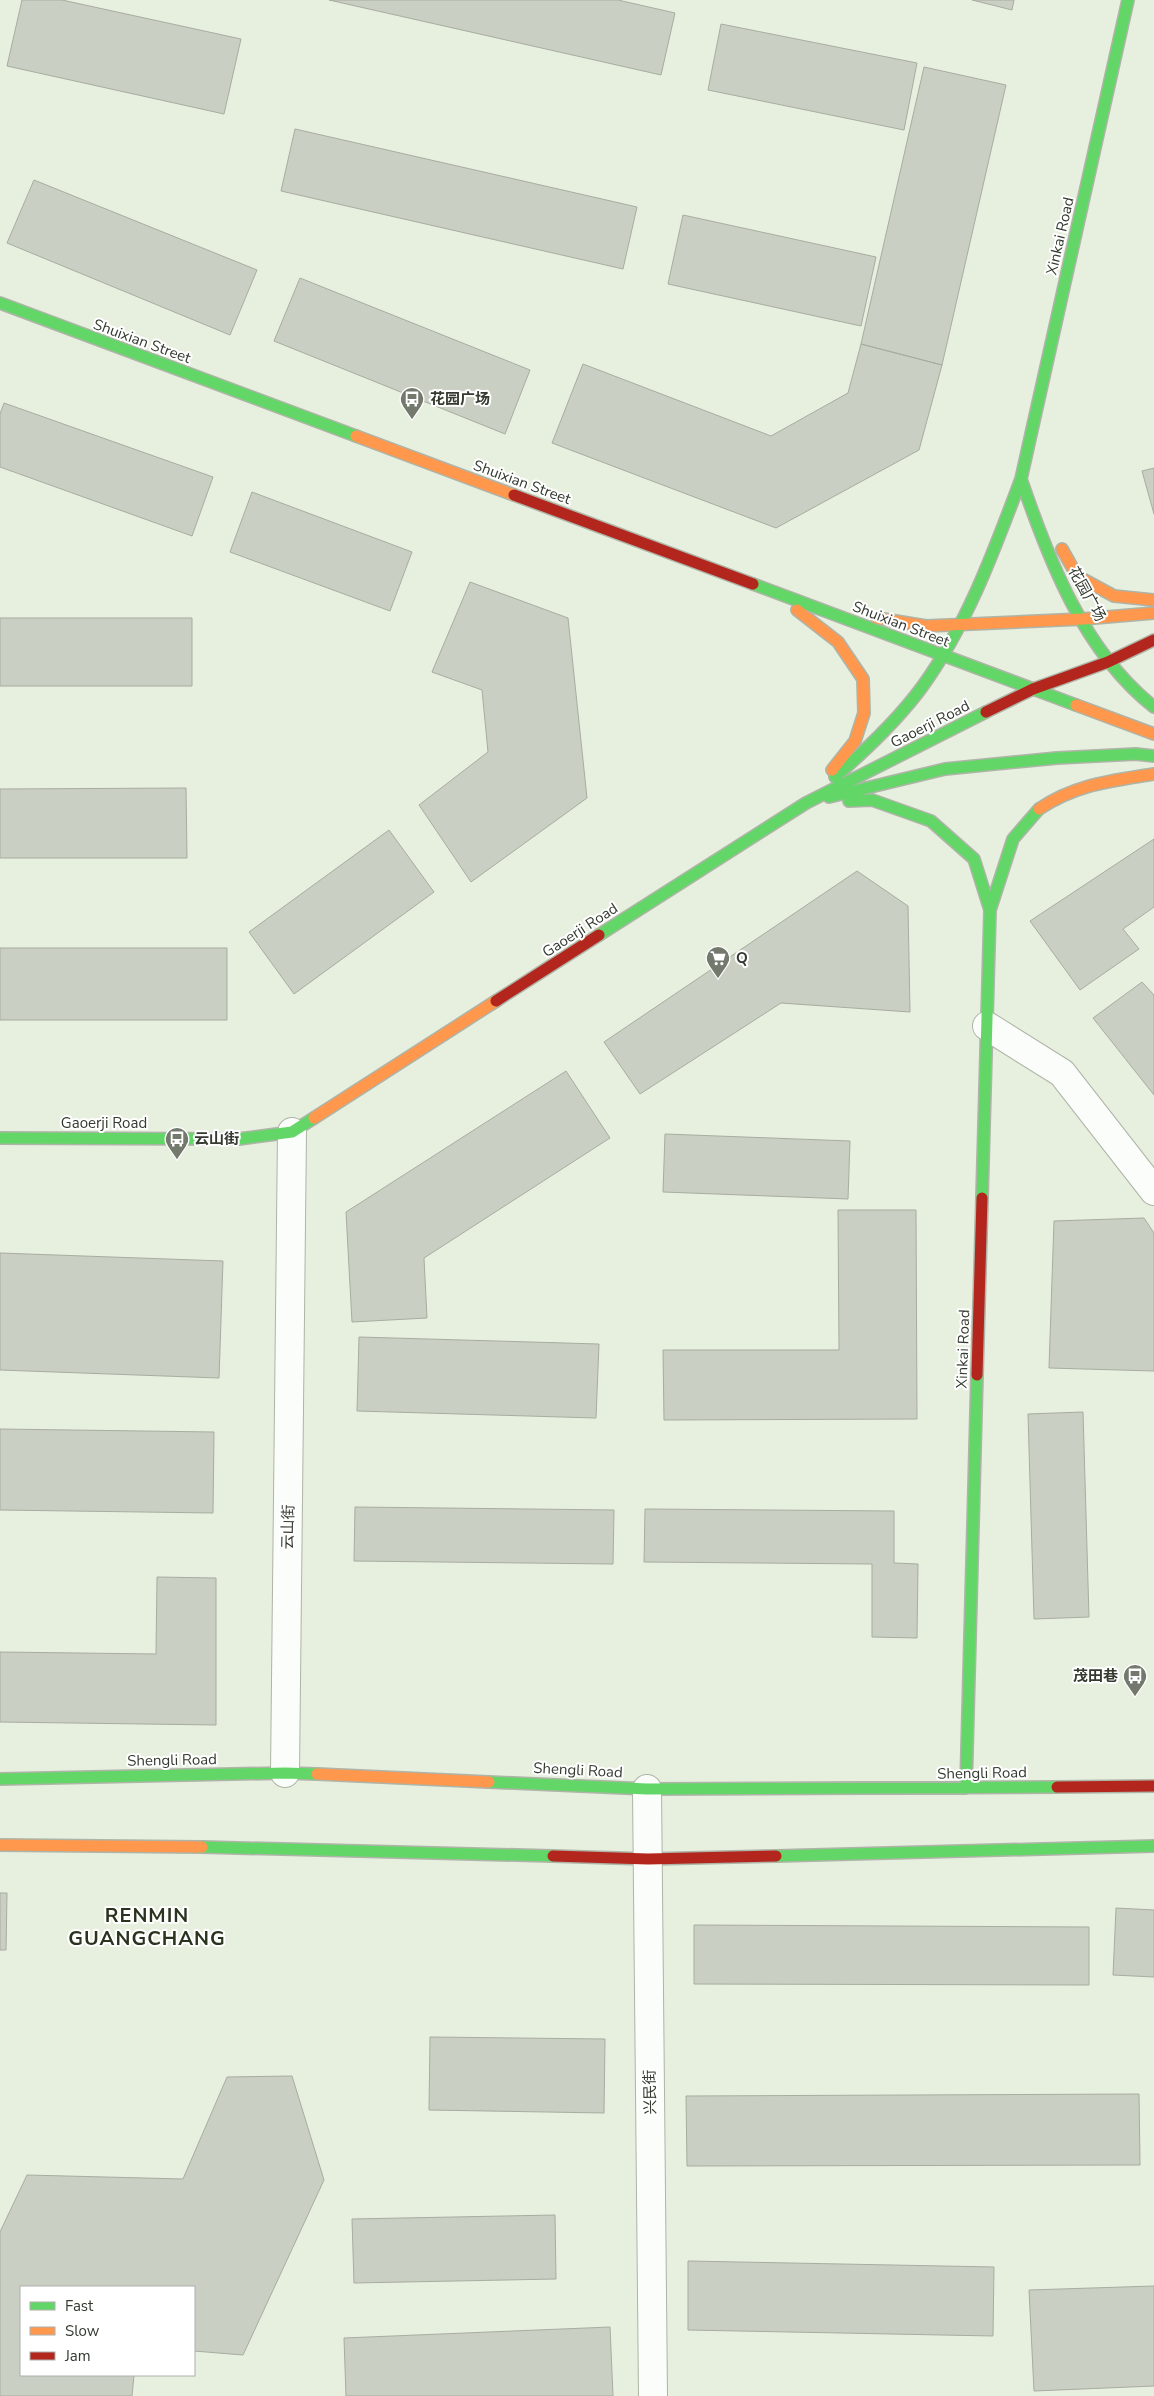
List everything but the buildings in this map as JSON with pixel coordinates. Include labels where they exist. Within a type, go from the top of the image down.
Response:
[{"type":"main road","name":"Xinkai Road","points":[[806,803],[867,749],[922,687],[960,623],[991,559],[1021,479],[1128,0]]},
{"type":"main road","name":"Shuixian Street","points":[[0,304],[1154,734]]},
{"type":"main road","points":[[1021,479],[1077,576],[1114,596],[1154,600]]},
{"type":"main road","name":"花园广场","points":[[1021,479],[1049,557],[1108,662],[1143,700],[1154,707]]},
{"type":"main road","points":[[752,584],[863,616],[926,626],[1083,619],[1154,613]]},
{"type":"main road","points":[[752,584],[804,615],[838,642],[863,679],[864,713],[855,741],[806,803]]},
{"type":"main road","name":"Gaoerji Road","points":[[0,1138],[239,1139],[292,1132],[806,803],[1033,689],[1108,662],[1154,640]]},
{"type":"main road","points":[[806,803],[945,769],[1067,758],[1136,754],[1154,756]]},
{"type":"main road","points":[[990,910],[1013,839],[1035,812],[1060,795],[1103,782],[1154,774]]},
{"type":"main road","points":[[806,803],[872,800],[931,821],[974,859],[990,910]]},
{"type":"main road","name":"Xinkai Road","points":[[966,1788],[990,910]]},
{"type":"main road","name":"Shengli Road","points":[[0,1779],[285,1772],[647,1788],[1154,1786]]},
{"type":"main road","points":[[0,1845],[133,1846],[648,1859],[1154,1846]]},
{"type":"street","points":[[987,1026],[1062,1073],[1154,1191]]},
{"type":"street","name":"云山街","points":[[285,1772],[292,1132]]},
{"type":"street","name":"兴民街","points":[[647,1788],[653,2396]]},
{"type":"traffic: fast","points":[[1021,479],[1128,0]]},
{"type":"traffic: fast","points":[[0,303],[356,436]]},
{"type":"traffic: fast","points":[[1021,479],[1057,573],[1072,603],[1108,660],[1129,685],[1154,707]]},
{"type":"traffic: fast","points":[[835,777],[870,746],[892,723],[922,687],[938,663],[953,638],[978,587],[1021,479]]},
{"type":"traffic: fast","points":[[753,584],[1076,705]]},
{"type":"traffic: fast","points":[[599,935],[806,803],[986,712]]},
{"type":"traffic: fast","points":[[829,797],[945,769],[1057,758],[1136,754],[1154,756]]},
{"type":"traffic: fast","points":[[849,801],[872,800],[931,821],[974,859],[990,910]]},
{"type":"traffic: fast","points":[[982,1198],[990,910],[1013,839],[1039,809]]},
{"type":"traffic: fast","points":[[0,1138],[239,1139],[292,1132],[314,1118]]},
{"type":"traffic: fast","points":[[966,1788],[977,1375]]},
{"type":"traffic: fast","points":[[0,1779],[285,1773],[317,1774]]},
{"type":"traffic: fast","points":[[489,1782],[647,1789],[1057,1787]]},
{"type":"traffic: fast","points":[[776,1856],[1154,1846]]},
{"type":"traffic: fast","points":[[202,1847],[553,1856]]},
{"type":"traffic: slow","points":[[356,436],[514,495]]},
{"type":"traffic: slow","points":[[1062,549],[1077,576],[1114,596],[1154,600]]},
{"type":"traffic: slow","points":[[797,610],[838,642],[863,679],[864,713],[855,741],[832,770]]},
{"type":"traffic: slow","points":[[877,618],[926,626],[1083,619],[1154,613]]},
{"type":"traffic: slow","points":[[1076,705],[1154,734]]},
{"type":"traffic: slow","points":[[1039,809],[1080,789],[1154,774]]},
{"type":"traffic: slow","points":[[314,1118],[496,1001]]},
{"type":"traffic: slow","points":[[317,1774],[489,1782]]},
{"type":"traffic: slow","points":[[0,1845],[202,1847]]},
{"type":"traffic: jam","points":[[514,495],[753,584]]},
{"type":"traffic: jam","points":[[986,712],[1033,689],[1108,662],[1154,640]]},
{"type":"traffic: jam","points":[[496,1001],[599,935]]},
{"type":"traffic: jam","points":[[977,1375],[982,1198]]},
{"type":"traffic: jam","points":[[1057,1787],[1154,1786]]},
{"type":"traffic: jam","points":[[553,1856],[648,1859],[776,1856]]},
{"type":"place","name":"花园广场","points":[[412,420]]},
{"type":"place","name":"Q","points":[[718,979]]},
{"type":"place","name":"云山街","points":[[177,1160]]},
{"type":"place","name":"茂田巷","points":[[1135,1697]]},
{"type":"district","name":"RENMIN GUANGCHANG","points":[[147,1926]]}]
